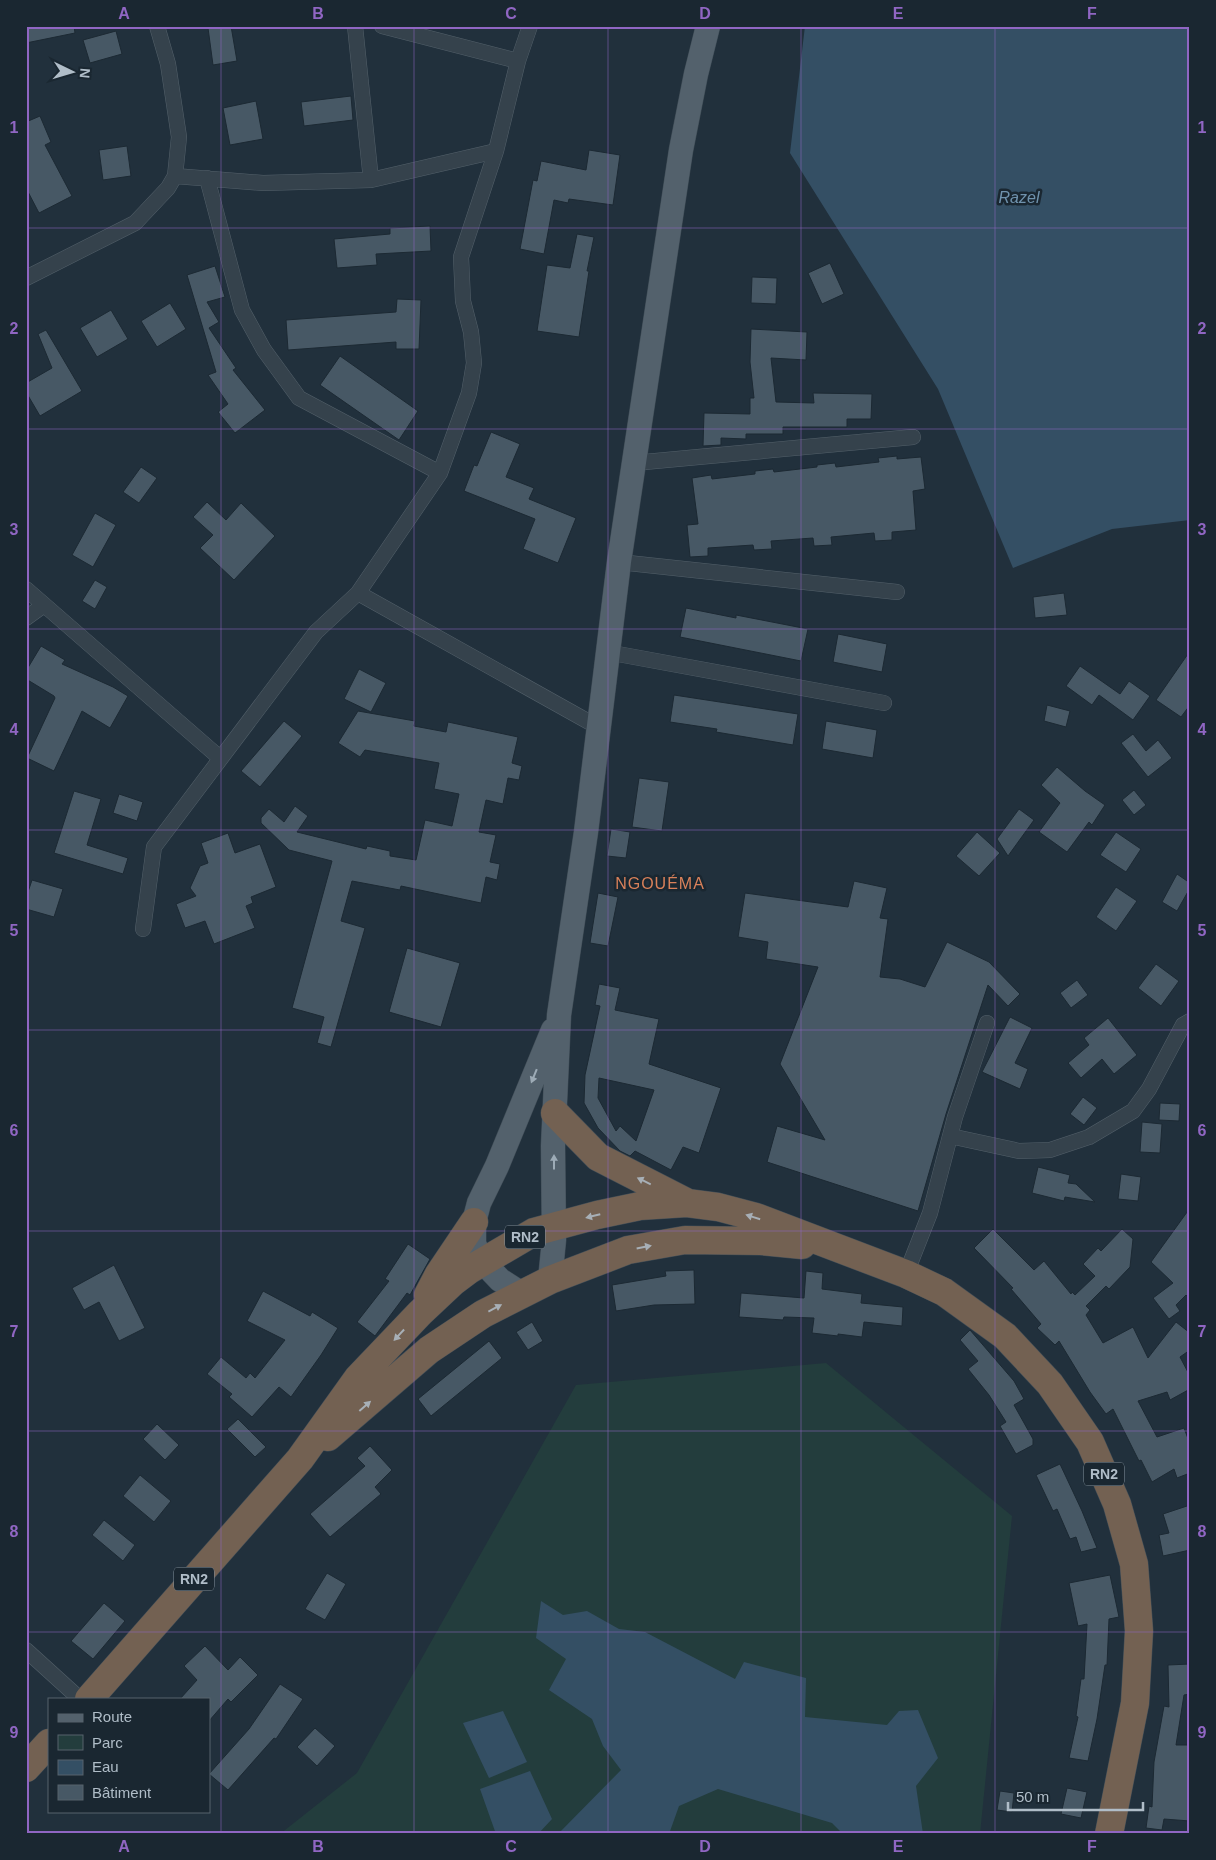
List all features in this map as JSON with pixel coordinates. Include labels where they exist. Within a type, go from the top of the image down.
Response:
[{"type":"highway","points":[[555,1113],[598,1157],[687,1203]]},
{"type":"highway","name":"RN2","points":[[90,1698],[300,1459],[358,1378],[420,1313],[453,1282],[534,1232],[554,1226],[640,1206],[687,1203],[718,1207],[756,1217],[906,1274],[944,1292],[1005,1336],[1050,1384],[1090,1442],[1117,1504],[1134,1564],[1139,1631],[1135,1703],[1109,1834]]},
{"type":"highway","points":[[420,1313],[439,1274],[474,1222]]},
{"type":"highway","name":"RN2","points":[[300,1459],[334,1433],[429,1350],[483,1314],[550,1280],[628,1250],[685,1240],[761,1241],[831,1247]]},
{"type":"highway","points":[[26,1768],[48,1744]]},
{"type":"main road","points":[[550,1280],[554,1226],[555,1113],[559,1014],[586,832],[619,562],[681,150],[704,28]]},
{"type":"main road","points":[[522,1294],[500,1280],[483,1262],[474,1244],[474,1222],[479,1203],[497,1166],[559,1014]]},
{"type":"street","points":[[26,278],[135,223],[168,188],[175,176],[178,137],[168,64],[157,26]]},
{"type":"street","points":[[355,26],[371,180]]},
{"type":"street","points":[[382,26],[518,61]]},
{"type":"street","points":[[143,929],[154,847],[316,632],[358,593],[440,473],[469,393],[474,363],[471,332],[463,301],[461,257],[496,151],[518,61],[530,26]]},
{"type":"street","points":[[175,176],[263,183],[371,180],[496,151]]},
{"type":"street","points":[[207,178],[242,310],[264,350],[299,398],[440,473]]},
{"type":"street","points":[[634,463],[914,437]]},
{"type":"street","points":[[619,562],[898,592]]},
{"type":"street","points":[[26,590],[220,758]]},
{"type":"street","points":[[358,593],[598,727]]},
{"type":"street","points":[[26,618],[44,605]]},
{"type":"street","points":[[607,652],[884,703]]},
{"type":"street","points":[[950,1136],[1019,1151],[1050,1150],[1089,1137],[1133,1111],[1149,1089],[1183,1025],[1190,1021]]},
{"type":"street","points":[[906,1274],[930,1213],[950,1136],[987,1023]]},
{"type":"street","points":[[26,1650],[79,1698]]},
{"type":"green space","points":[[826,1363],[1012,1516],[980,1834],[280,1834],[357,1773],[576,1385]]},
{"type":"water","name":"Razel","points":[[805,26],[1190,26],[1190,520],[1112,529],[1013,568],[938,389],[790,153]]},
{"type":"water","points":[[541,1601],[563,1615],[587,1611],[619,1629],[645,1632],[735,1679],[744,1662],[806,1678],[805,1717],[887,1725],[899,1711],[918,1710],[938,1758],[916,1786],[923,1834],[843,1834],[832,1823],[718,1789],[679,1806],[669,1834],[558,1834],[621,1770],[603,1746],[592,1719],[549,1690],[566,1659],[536,1638]]},
{"type":"water","points":[[503,1711],[527,1762],[489,1778],[463,1723]]},
{"type":"water","points":[[530,1771],[552,1819],[538,1834],[496,1834],[480,1789]]},
{"type":"building","points":[[26,26],[74,26],[75,33],[26,43]]},
{"type":"building","points":[[231,26],[237,61],[213,65],[208,28]]},
{"type":"building","points":[[116,31],[122,54],[90,63],[83,40]]},
{"type":"building","points":[[351,96],[353,120],[304,126],[301,102]]},
{"type":"building","points":[[256,101],[263,139],[230,145],[223,108]]},
{"type":"building","points":[[40,116],[51,142],[45,145],[72,196],[39,213],[26,188],[26,122]]},
{"type":"building","points":[[127,146],[131,176],[103,180],[99,150]]},
{"type":"building","points":[[589,150],[620,155],[613,205],[569,199],[568,203],[554,200],[544,254],[520,249],[533,180],[537,181],[541,161],[586,170]]},
{"type":"building","points":[[430,226],[431,251],[376,254],[377,265],[337,268],[334,239],[390,234],[390,228]]},
{"type":"building","points":[[577,234],[594,237],[587,271],[589,271],[579,337],[537,331],[547,265],[570,268]]},
{"type":"building","points":[[830,263],[844,294],[822,304],[808,273]]},
{"type":"building","points":[[215,266],[225,297],[207,302],[219,322],[209,328],[236,368],[233,370],[265,410],[235,433],[218,412],[228,404],[208,375],[216,372],[187,275]]},
{"type":"building","points":[[752,277],[777,278],[776,304],[751,303]]},
{"type":"building","points":[[397,299],[421,300],[419,349],[396,349],[396,342],[288,350],[286,320],[396,312]]},
{"type":"building","points":[[170,303],[186,329],[157,347],[141,321]]},
{"type":"building","points":[[111,310],[128,339],[97,357],[80,328]]},
{"type":"building","points":[[751,329],[807,332],[806,360],[771,358],[776,402],[814,403],[813,393],[872,394],[871,419],[847,419],[847,427],[783,427],[783,434],[746,434],[746,439],[721,438],[721,445],[703,446],[704,413],[750,414],[750,398],[754,398],[750,362]]},
{"type":"building","points":[[46,330],[82,391],[40,416],[26,392],[26,383],[52,368],[38,334]]},
{"type":"building","points":[[340,356],[418,411],[399,440],[320,385]]},
{"type":"building","points":[[491,432],[520,444],[506,477],[534,488],[529,499],[576,518],[558,563],[523,549],[535,519],[464,491],[474,465],[477,466]]},
{"type":"building","points":[[897,456],[897,459],[921,457],[925,489],[913,491],[916,530],[892,532],[892,540],[875,541],[874,533],[831,537],[832,545],[814,546],[813,538],[771,541],[772,549],[754,550],[753,545],[708,548],[708,556],[690,557],[687,525],[698,524],[692,478],[711,475],[712,479],[755,474],[755,471],[773,469],[774,472],[835,463],[836,467],[879,462],[878,458]]},
{"type":"building","points":[[141,467],[157,478],[139,503],[123,492]]},
{"type":"building","points":[[207,502],[226,520],[241,503],[275,536],[234,580],[200,548],[213,535],[193,517]]},
{"type":"building","points":[[95,513],[116,525],[93,567],[72,555]]},
{"type":"building","points":[[95,580],[107,587],[95,609],[82,601]]},
{"type":"building","points":[[1064,593],[1067,615],[1035,618],[1033,597]]},
{"type":"building","points":[[686,608],[736,618],[736,615],[808,629],[801,661],[680,637]]},
{"type":"building","points":[[838,634],[887,644],[882,672],[833,662]]},
{"type":"building","points":[[41,646],[65,660],[62,664],[113,687],[128,696],[110,728],[82,711],[54,771],[27,758],[55,698],[26,679],[26,671]]},
{"type":"building","points":[[1190,651],[1190,705],[1181,717],[1156,700]]},
{"type":"building","points":[[1080,666],[1120,694],[1129,681],[1150,696],[1133,720],[1099,695],[1092,705],[1066,686]]},
{"type":"building","points":[[359,669],[386,683],[371,712],[344,699]]},
{"type":"building","points":[[674,695],[798,714],[793,745],[716,732],[717,729],[670,722]]},
{"type":"building","points":[[1047,705],[1070,711],[1066,727],[1044,721]]},
{"type":"building","points":[[358,711],[415,721],[414,726],[446,732],[448,722],[518,737],[512,763],[522,766],[519,780],[508,778],[503,804],[486,800],[479,832],[496,835],[490,862],[500,864],[497,880],[486,877],[481,903],[401,886],[400,890],[352,881],[341,921],[365,928],[331,1047],[317,1043],[324,1017],[292,1008],[332,861],[289,850],[261,823],[261,818],[269,809],[284,822],[295,806],[308,816],[297,832],[366,849],[367,846],[390,851],[390,856],[416,860],[425,820],[452,826],[459,794],[434,789],[439,763],[365,750],[360,757],[338,743]]},
{"type":"building","points":[[284,721],[302,736],[260,787],[241,771]]},
{"type":"building","points":[[826,721],[877,730],[873,758],[822,749]]},
{"type":"building","points":[[1133,734],[1146,751],[1158,740],[1172,758],[1148,777],[1121,743]]},
{"type":"building","points":[[1057,767],[1105,805],[1092,825],[1089,822],[1067,852],[1039,832],[1060,803],[1041,785]]},
{"type":"building","points":[[639,778],[669,782],[662,831],[632,827]]},
{"type":"building","points":[[1134,790],[1146,805],[1134,815],[1122,800]]},
{"type":"building","points":[[74,791],[101,799],[87,845],[128,858],[123,874],[54,853]]},
{"type":"building","points":[[119,794],[143,802],[137,821],[113,813]]},
{"type":"building","points":[[1019,809],[1034,820],[1008,856],[997,839]]},
{"type":"building","points":[[611,829],[630,832],[626,858],[607,856]]},
{"type":"building","points":[[977,832],[1000,853],[979,876],[956,856]]},
{"type":"building","points":[[1116,832],[1141,849],[1126,872],[1100,855]]},
{"type":"building","points":[[228,833],[235,853],[260,844],[276,887],[251,897],[253,903],[246,906],[255,928],[214,944],[205,921],[185,928],[176,904],[196,896],[190,888],[200,866],[208,863],[201,843]]},
{"type":"building","points":[[1177,874],[1190,883],[1190,888],[1177,911],[1162,902]]},
{"type":"building","points":[[32,880],[63,889],[54,917],[26,909],[26,898]]},
{"type":"building","points":[[854,881],[887,888],[880,918],[888,919],[880,977],[900,979],[925,987],[947,942],[989,962],[1020,994],[1008,1006],[988,985],[946,1114],[918,1211],[767,1162],[777,1126],[825,1140],[780,1064],[818,967],[766,959],[768,942],[738,937],[745,893],[848,907]]},
{"type":"building","points":[[1116,887],[1137,901],[1116,931],[1096,917]]},
{"type":"building","points":[[598,893],[618,897],[608,946],[590,943]]},
{"type":"building","points":[[407,948],[460,963],[441,1027],[389,1012]]},
{"type":"building","points":[[1156,964],[1179,981],[1161,1006],[1138,988]]},
{"type":"building","points":[[1077,980],[1088,995],[1071,1008],[1060,993]]},
{"type":"building","points":[[599,984],[620,988],[615,1010],[659,1019],[649,1064],[721,1088],[699,1153],[683,1147],[671,1170],[635,1151],[630,1156],[620,1151],[598,1128],[584,1103],[585,1075],[600,1006],[595,1005]],"holes":[[[599,1078],[654,1090],[636,1141],[620,1126],[616,1131],[598,1098]]]},
{"type":"building","points":[[1010,1017],[1032,1028],[1015,1063],[1028,1069],[1020,1089],[982,1072]]},
{"type":"building","points":[[1108,1018],[1137,1055],[1114,1074],[1102,1059],[1081,1078],[1068,1063],[1089,1045],[1084,1038]]},
{"type":"building","points":[[1083,1097],[1097,1108],[1084,1125],[1070,1114]]},
{"type":"building","points":[[1160,1103],[1180,1104],[1179,1121],[1159,1120]]},
{"type":"building","points":[[1142,1122],[1162,1124],[1160,1153],[1140,1152]]},
{"type":"building","points":[[1038,1167],[1070,1175],[1068,1183],[1076,1184],[1095,1202],[1065,1197],[1064,1201],[1032,1193]]},
{"type":"building","points":[[1121,1174],[1141,1177],[1138,1201],[1118,1199]]},
{"type":"building","points":[[1190,1208],[1190,1299],[1186,1295],[1176,1305],[1180,1311],[1169,1319],[1153,1298],[1173,1283],[1151,1262]]},
{"type":"building","points":[[993,1229],[1034,1270],[1044,1261],[1071,1294],[1072,1292],[1075,1295],[1095,1276],[1083,1264],[1098,1248],[1101,1251],[1122,1229],[1133,1239],[1130,1267],[1109,1289],[1106,1286],[1086,1306],[1090,1310],[1086,1315],[1103,1343],[1133,1327],[1148,1358],[1176,1322],[1190,1333],[1190,1350],[1180,1357],[1190,1376],[1190,1389],[1170,1400],[1167,1392],[1138,1401],[1157,1437],[1184,1428],[1190,1444],[1190,1473],[1177,1478],[1174,1469],[1152,1482],[1141,1460],[1139,1461],[1113,1409],[1106,1414],[1090,1392],[1059,1341],[1055,1345],[1037,1328],[1041,1324],[1011,1289],[1013,1288],[974,1248]]},
{"type":"building","points":[[408,1244],[430,1259],[410,1295],[407,1293],[375,1336],[357,1322],[389,1281],[385,1279]]},
{"type":"building","points":[[114,1265],[145,1328],[119,1341],[99,1302],[84,1310],[72,1288]]},
{"type":"building","points":[[694,1270],[695,1304],[654,1305],[616,1311],[612,1285],[666,1276],[665,1271]]},
{"type":"building","points":[[806,1271],[823,1273],[822,1289],[862,1294],[861,1303],[903,1307],[902,1326],[864,1322],[862,1337],[838,1334],[838,1336],[812,1333],[814,1318],[784,1317],[783,1320],[739,1317],[741,1293],[804,1298]]},
{"type":"building","points":[[263,1291],[310,1316],[312,1312],[338,1328],[291,1397],[279,1387],[252,1417],[229,1397],[232,1394],[207,1374],[221,1357],[246,1378],[250,1373],[255,1378],[285,1340],[247,1321]]},
{"type":"building","points":[[532,1322],[543,1341],[528,1350],[516,1332]]},
{"type":"building","points":[[970,1330],[1014,1381],[1024,1399],[1014,1405],[1033,1439],[1033,1445],[1016,1454],[1000,1426],[1006,1422],[989,1395],[968,1369],[978,1361],[960,1340]]},
{"type":"building","points":[[489,1341],[502,1358],[431,1416],[418,1399]]},
{"type":"building","points":[[238,1419],[266,1447],[255,1457],[227,1429]]},
{"type":"building","points":[[157,1424],[179,1445],[165,1460],[143,1439]]},
{"type":"building","points":[[370,1446],[392,1470],[375,1487],[381,1494],[330,1537],[310,1514],[365,1466],[357,1458]]},
{"type":"building","points":[[1060,1464],[1097,1548],[1081,1552],[1076,1537],[1070,1539],[1057,1509],[1053,1511],[1036,1475]]},
{"type":"building","points":[[140,1475],[171,1501],[154,1522],[123,1496]]},
{"type":"building","points":[[1190,1505],[1190,1550],[1163,1556],[1159,1535],[1169,1533],[1163,1514]]},
{"type":"building","points":[[104,1520],[135,1545],[123,1561],[92,1535]]},
{"type":"building","points":[[327,1573],[346,1584],[325,1620],[305,1609]]},
{"type":"building","points":[[1110,1575],[1119,1617],[1109,1619],[1107,1665],[1105,1665],[1097,1719],[1088,1761],[1069,1758],[1078,1717],[1076,1716],[1081,1679],[1084,1679],[1087,1624],[1078,1626],[1069,1583]]},
{"type":"building","points":[[104,1603],[125,1621],[93,1659],[71,1641]]},
{"type":"building","points":[[205,1646],[228,1670],[240,1657],[258,1675],[231,1702],[228,1699],[210,1720],[210,1698],[181,1698],[197,1680],[184,1666]]},
{"type":"building","points":[[1190,1664],[1190,1694],[1184,1695],[1176,1745],[1190,1745],[1190,1821],[1164,1819],[1162,1830],[1146,1828],[1149,1806],[1152,1807],[1154,1762],[1164,1706],[1169,1707],[1168,1665]]},
{"type":"building","points":[[280,1684],[303,1699],[276,1739],[274,1738],[228,1790],[210,1773],[249,1729]]},
{"type":"building","points":[[315,1728],[335,1746],[317,1766],[297,1747]]},
{"type":"building","points":[[1067,1788],[1087,1792],[1081,1818],[1061,1814]]},
{"type":"building","points":[[1000,1791],[1014,1793],[1012,1812],[997,1810]]},
{"type":"district","name":"NGOUÉMA","points":[[660,883]]}]
